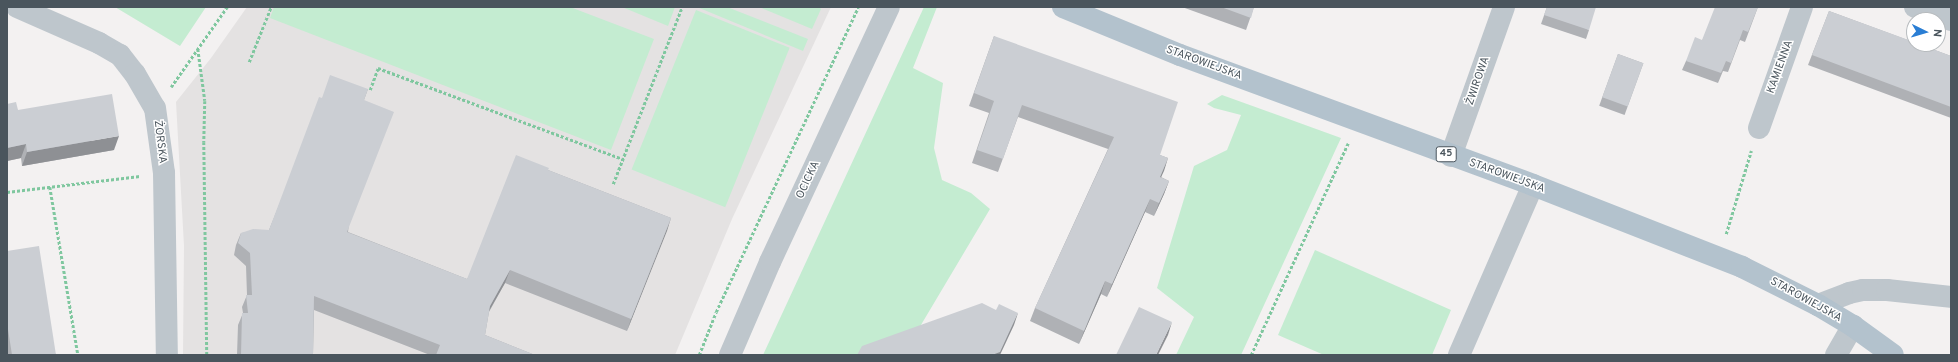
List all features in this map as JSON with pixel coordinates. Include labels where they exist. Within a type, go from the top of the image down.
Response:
[{"type":"main road","name":"STAROWIEJSKA","points":[[1063,7],[1180,55],[1533,185],[1764,277],[1818,305],[1853,326],[1893,355]]},
{"type":"street","name":"ŻORSKA","points":[[17,7],[99,43],[120,55],[135,74],[156,108],[164,173],[167,355]]},
{"type":"street","name":"OCICKA","points":[[730,355],[770,262],[889,7]]},
{"type":"street","name":"ŻWIROWA","points":[[1451,156],[1504,7]]},
{"type":"street","name":"KAMIENNA","points":[[1759,128],[1802,7]]},
{"type":"street","points":[[1915,7],[1951,20]]},
{"type":"street","points":[[1941,7],[1951,20]]},
{"type":"street","points":[[1459,355],[1533,185]]},
{"type":"street","points":[[1818,305],[1849,293],[1863,290],[1887,290],[1951,297]]},
{"type":"street","points":[[1836,355],[1853,326]]},
{"type":"path","points":[[156,108],[227,7]]},
{"type":"path","points":[[250,62],[271,7]]},
{"type":"path","points":[[613,184],[682,7]]},
{"type":"path","points":[[699,355],[716,312],[858,7]]},
{"type":"path","points":[[198,49],[205,101],[206,355]]},
{"type":"path","points":[[370,90],[378,68],[623,159]]},
{"type":"path","points":[[1251,355],[1342,157],[1356,120]]},
{"type":"path","points":[[1718,258],[1759,128]]},
{"type":"path","points":[[7,192],[164,173]]},
{"type":"path","points":[[50,187],[78,355]]},
{"type":"shaded area","points":[[247,7],[831,7],[732,219],[675,355],[183,355],[184,246],[176,102],[211,58]]},
{"type":"green space","points":[[115,7],[206,7],[180,46]]},
{"type":"green space","points":[[274,7],[570,7],[654,39],[611,150],[270,18]]},
{"type":"green space","points":[[622,7],[675,7],[668,26]]},
{"type":"green space","points":[[697,7],[727,7],[808,39],[803,51]]},
{"type":"green space","points":[[759,7],[819,7],[821,9],[812,29]]},
{"type":"green space","points":[[924,7],[937,7],[913,68],[943,83],[934,148],[942,180],[971,193],[990,209],[915,335],[858,355],[763,355]]},
{"type":"green space","points":[[696,10],[790,48],[725,207],[632,169]]},
{"type":"green space","points":[[1222,95],[1341,138],[1241,355],[1176,355],[1194,317],[1157,288],[1194,166],[1227,150],[1241,115],[1214,108],[1207,104]]},
{"type":"green space","points":[[1315,250],[1451,310],[1432,355],[1324,355],[1278,335]]},
{"type":"building","points":[[1221,7],[1254,7],[1251,18]]},
{"type":"building","points":[[1547,7],[1596,7],[1589,30],[1544,15]]},
{"type":"building","points":[[1715,7],[1758,7],[1748,32],[1743,30],[1731,63],[1726,61],[1721,73],[1686,61],[1695,37],[1702,40]]},
{"type":"building","points":[[1829,11],[1906,39],[1906,52],[1940,52],[1951,56],[1951,107],[1812,55]]},
{"type":"building","points":[[994,36],[1178,102],[1160,155],[1168,158],[1160,177],[1169,181],[1159,203],[1150,199],[1112,284],[1105,281],[1084,331],[1035,308],[1114,137],[1022,105],[1003,159],[977,150],[994,101],[974,93]]},
{"type":"building","points":[[1618,54],[1643,63],[1628,106],[1602,97]]},
{"type":"building","points":[[330,75],[368,89],[364,100],[394,112],[347,232],[467,279],[516,155],[549,168],[548,170],[671,218],[631,319],[510,270],[490,306],[485,335],[535,355],[436,355],[440,345],[314,296],[313,355],[241,355],[242,313],[248,313],[246,295],[252,295],[250,253],[238,243],[241,233],[253,229],[269,230],[319,97],[322,98]]},
{"type":"building","points":[[112,94],[119,136],[27,152],[26,144],[7,148],[7,104],[16,102],[18,110]]},
{"type":"building","points":[[39,246],[56,355],[12,355],[7,323],[7,251]]},
{"type":"building","points":[[982,303],[996,310],[999,304],[1018,313],[1000,352],[992,355],[857,355],[862,346]]},
{"type":"building","points":[[1139,307],[1172,322],[1156,355],[1116,355]]}]
